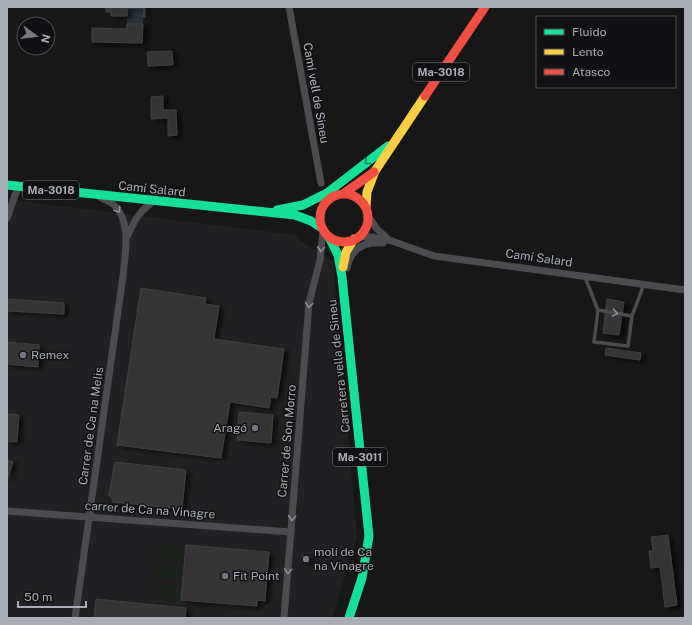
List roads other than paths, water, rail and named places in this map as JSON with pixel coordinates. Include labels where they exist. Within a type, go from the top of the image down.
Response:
[{"type":"main road","name":"Ma-3018","points":[[368,217],[366,207],[367,192],[375,171],[485,7]]},
{"type":"main road","points":[[258,212],[304,205],[315,200],[343,182],[398,138]]},
{"type":"main road","name":"Ma-3018","points":[[322,207],[330,198],[350,190],[375,171]]},
{"type":"main road","name":"Camí Salard","points":[[7,185],[295,215],[311,221],[324,232]]},
{"type":"main road","points":[[343,194],[355,196],[360,199],[366,207]]},
{"type":"main road","points":[[322,207],[320,217],[324,232]]},
{"type":"main road","name":"Camí Salard","points":[[295,215],[322,207]]},
{"type":"main road","points":[[356,238],[367,226],[368,217]]},
{"type":"main road","name":"Ma-3018","points":[[324,232],[341,241],[356,238]]},
{"type":"main road","name":"Carretera vella de Sineu","points":[[324,232],[338,255],[342,277],[368,536],[362,578],[349,618]]},
{"type":"main road","name":"Carretera vella de Sineu","points":[[342,277],[344,257],[348,246],[356,238]]},
{"type":"street","name":"Camí vell de Sineu","points":[[289,7],[321,183]]},
{"type":"street","points":[[7,218],[18,187]]},
{"type":"street","name":"Carrer de Ca na Melis","points":[[94,195],[113,204],[121,213],[127,237]]},
{"type":"street","name":"Carrer de Ca na Melis","points":[[75,618],[123,276],[127,237],[136,217],[146,206],[154,201]]},
{"type":"street","name":"Camí Salard","points":[[368,217],[380,233],[392,241]]},
{"type":"street","name":"Carrer de Son Morro","points":[[284,618],[309,303],[320,260],[324,232]]},
{"type":"street","name":"Camí Salard","points":[[356,238],[372,237],[392,241],[434,256],[685,290]]},
{"type":"street","points":[[344,293],[348,266],[352,254],[358,248],[368,243],[403,245]]},
{"type":"street","name":"carrer de Ca na Vinagre","points":[[7,511],[291,532]]},
{"type":"lane","points":[[584,276],[598,310],[594,342],[628,346],[632,316],[644,284]]},
{"type":"lane","points":[[598,310],[632,316]]},
{"type":"place","name":"Remex","points":[[23,355]]},
{"type":"place","name":"Aragó","points":[[255,428]]},
{"type":"place","name":"molí de Ca na Vinagre","points":[[306,559]]},
{"type":"place","name":"Fit Point","points":[[225,576]]}]
